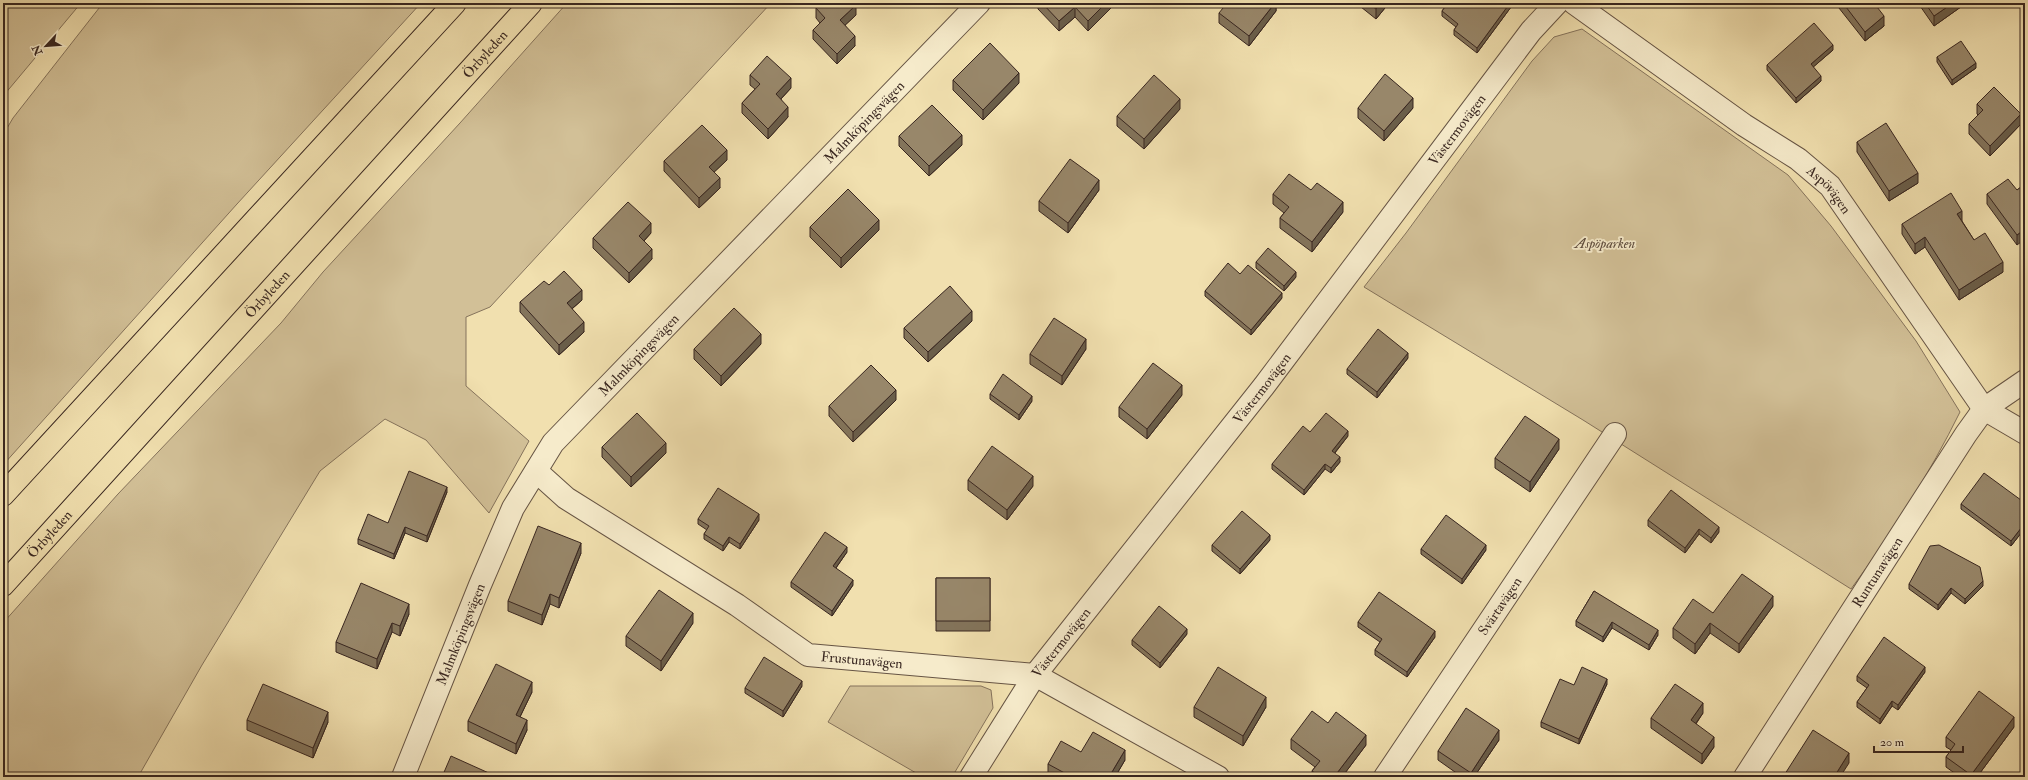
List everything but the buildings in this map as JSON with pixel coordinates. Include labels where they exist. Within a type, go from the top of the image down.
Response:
[{"type":"main road","points":[[3,495],[455,3]]},
{"type":"main road","name":"Örbyleden","points":[[3,586],[531,3]]},
{"type":"street","name":"Malmköpingsvägen","points":[[403,777],[513,508],[553,443],[979,3]]},
{"type":"street","name":"Västermovägen","points":[[971,777],[1036,675],[1260,391],[1531,31],[1558,3]]},
{"type":"street","name":"Aspövägen","points":[[1574,3],[1744,125],[1798,159],[1830,186],[1984,409],[2025,433]]},
{"type":"street","name":"Runtunavägen","points":[[1746,777],[1966,434],[1984,409],[2025,381]]},
{"type":"street","name":"Svärtavägen","points":[[1385,777],[1615,434]]},
{"type":"street","name":"Frustunavägen","points":[[536,471],[566,498],[737,605],[808,655],[1036,675],[1218,777]]},
{"type":"green space","points":[[3,3],[81,3],[4,95],[3,95]]},
{"type":"green space","points":[[103,3],[421,3],[237,204],[3,465],[3,135],[13,118]]},
{"type":"green space","points":[[567,3],[771,3],[490,307],[466,317],[466,386],[529,441],[489,513],[426,440],[385,419],[320,471],[202,665],[138,777],[3,777],[3,623],[118,494],[281,323],[323,272],[460,123]]},
{"type":"green space","name":"Aspöparken","points":[[1582,29],[1788,175],[1831,226],[1916,341],[1960,412],[1936,458],[1910,502],[1851,589],[1583,420],[1364,287],[1406,233],[1532,61],[1554,37]]},
{"type":"green space","points":[[850,686],[981,686],[991,690],[993,708],[952,777],[923,777],[828,722]]}]
